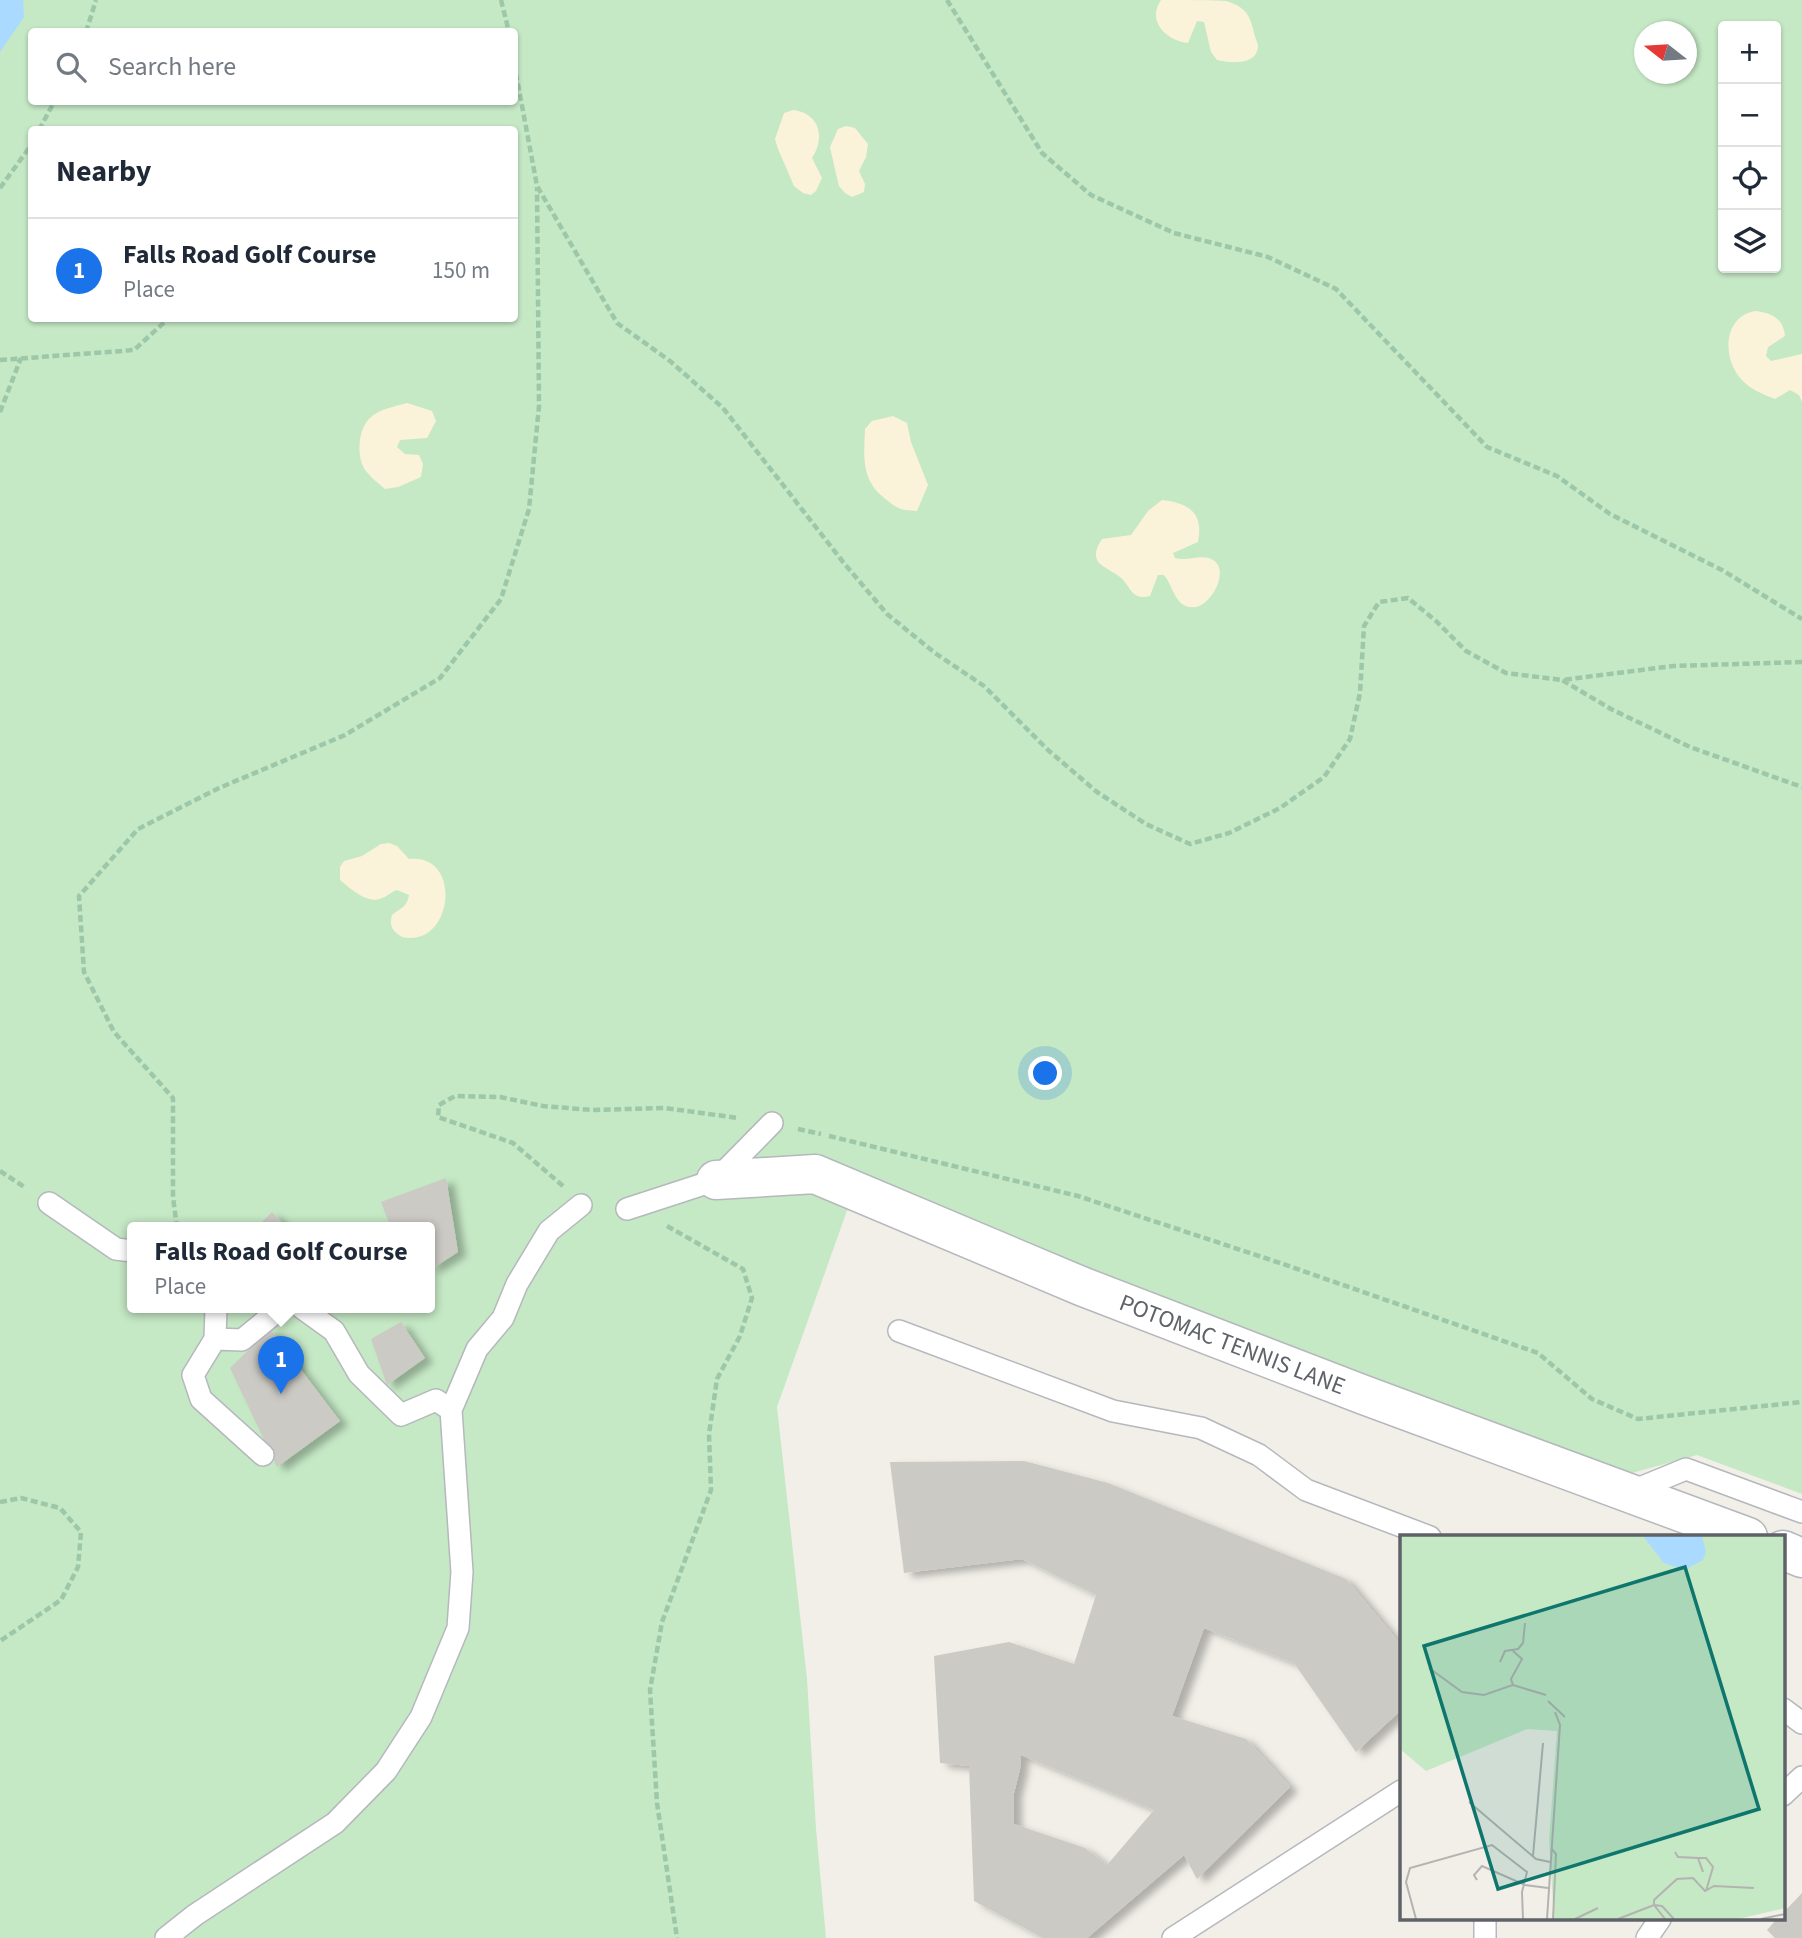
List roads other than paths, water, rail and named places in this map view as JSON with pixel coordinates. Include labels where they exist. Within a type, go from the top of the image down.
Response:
[{"type":"street","name":"POTOMAC TENNIS LANE","points":[[716,1180],[815,1174],[1080,1286],[1628,1493],[1728,1534]]},
{"type":"street","points":[[1784,1550],[1802,1558]]},
{"type":"lane","points":[[627,1209],[716,1180],[772,1122]]},
{"type":"lane","points":[[49,1203],[116,1249],[127,1250]]},
{"type":"lane","points":[[166,1938],[205,1908],[335,1823],[386,1771],[421,1717],[458,1628],[463,1572],[451,1410],[477,1349],[503,1318],[517,1284],[549,1231],[581,1205]]},
{"type":"lane","points":[[216,1313],[215,1339],[194,1375],[201,1399],[263,1455]]},
{"type":"lane","points":[[215,1339],[242,1340],[275,1313]]},
{"type":"lane","points":[[309,1313],[334,1331],[359,1374],[401,1415],[436,1400],[451,1410]]},
{"type":"lane","points":[[899,1331],[1113,1411],[1201,1428],[1259,1455],[1306,1490],[1425,1535]]},
{"type":"lane","points":[[1628,1493],[1686,1469],[1802,1511]]},
{"type":"lane","points":[[1784,1710],[1802,1723]]},
{"type":"lane","points":[[1784,1794],[1802,1777]]},
{"type":"lane","points":[[1173,1938],[1400,1792]]},
{"type":"lane","points":[[1485,1920],[1485,1938]]},
{"type":"lane","points":[[1648,1938],[1659,1920]]},
{"type":"water","points":[[0,0],[23,0],[24,17],[0,52]]},
{"type":"place","name":"Falls Road Golf Course","points":[[281,1394]]}]
